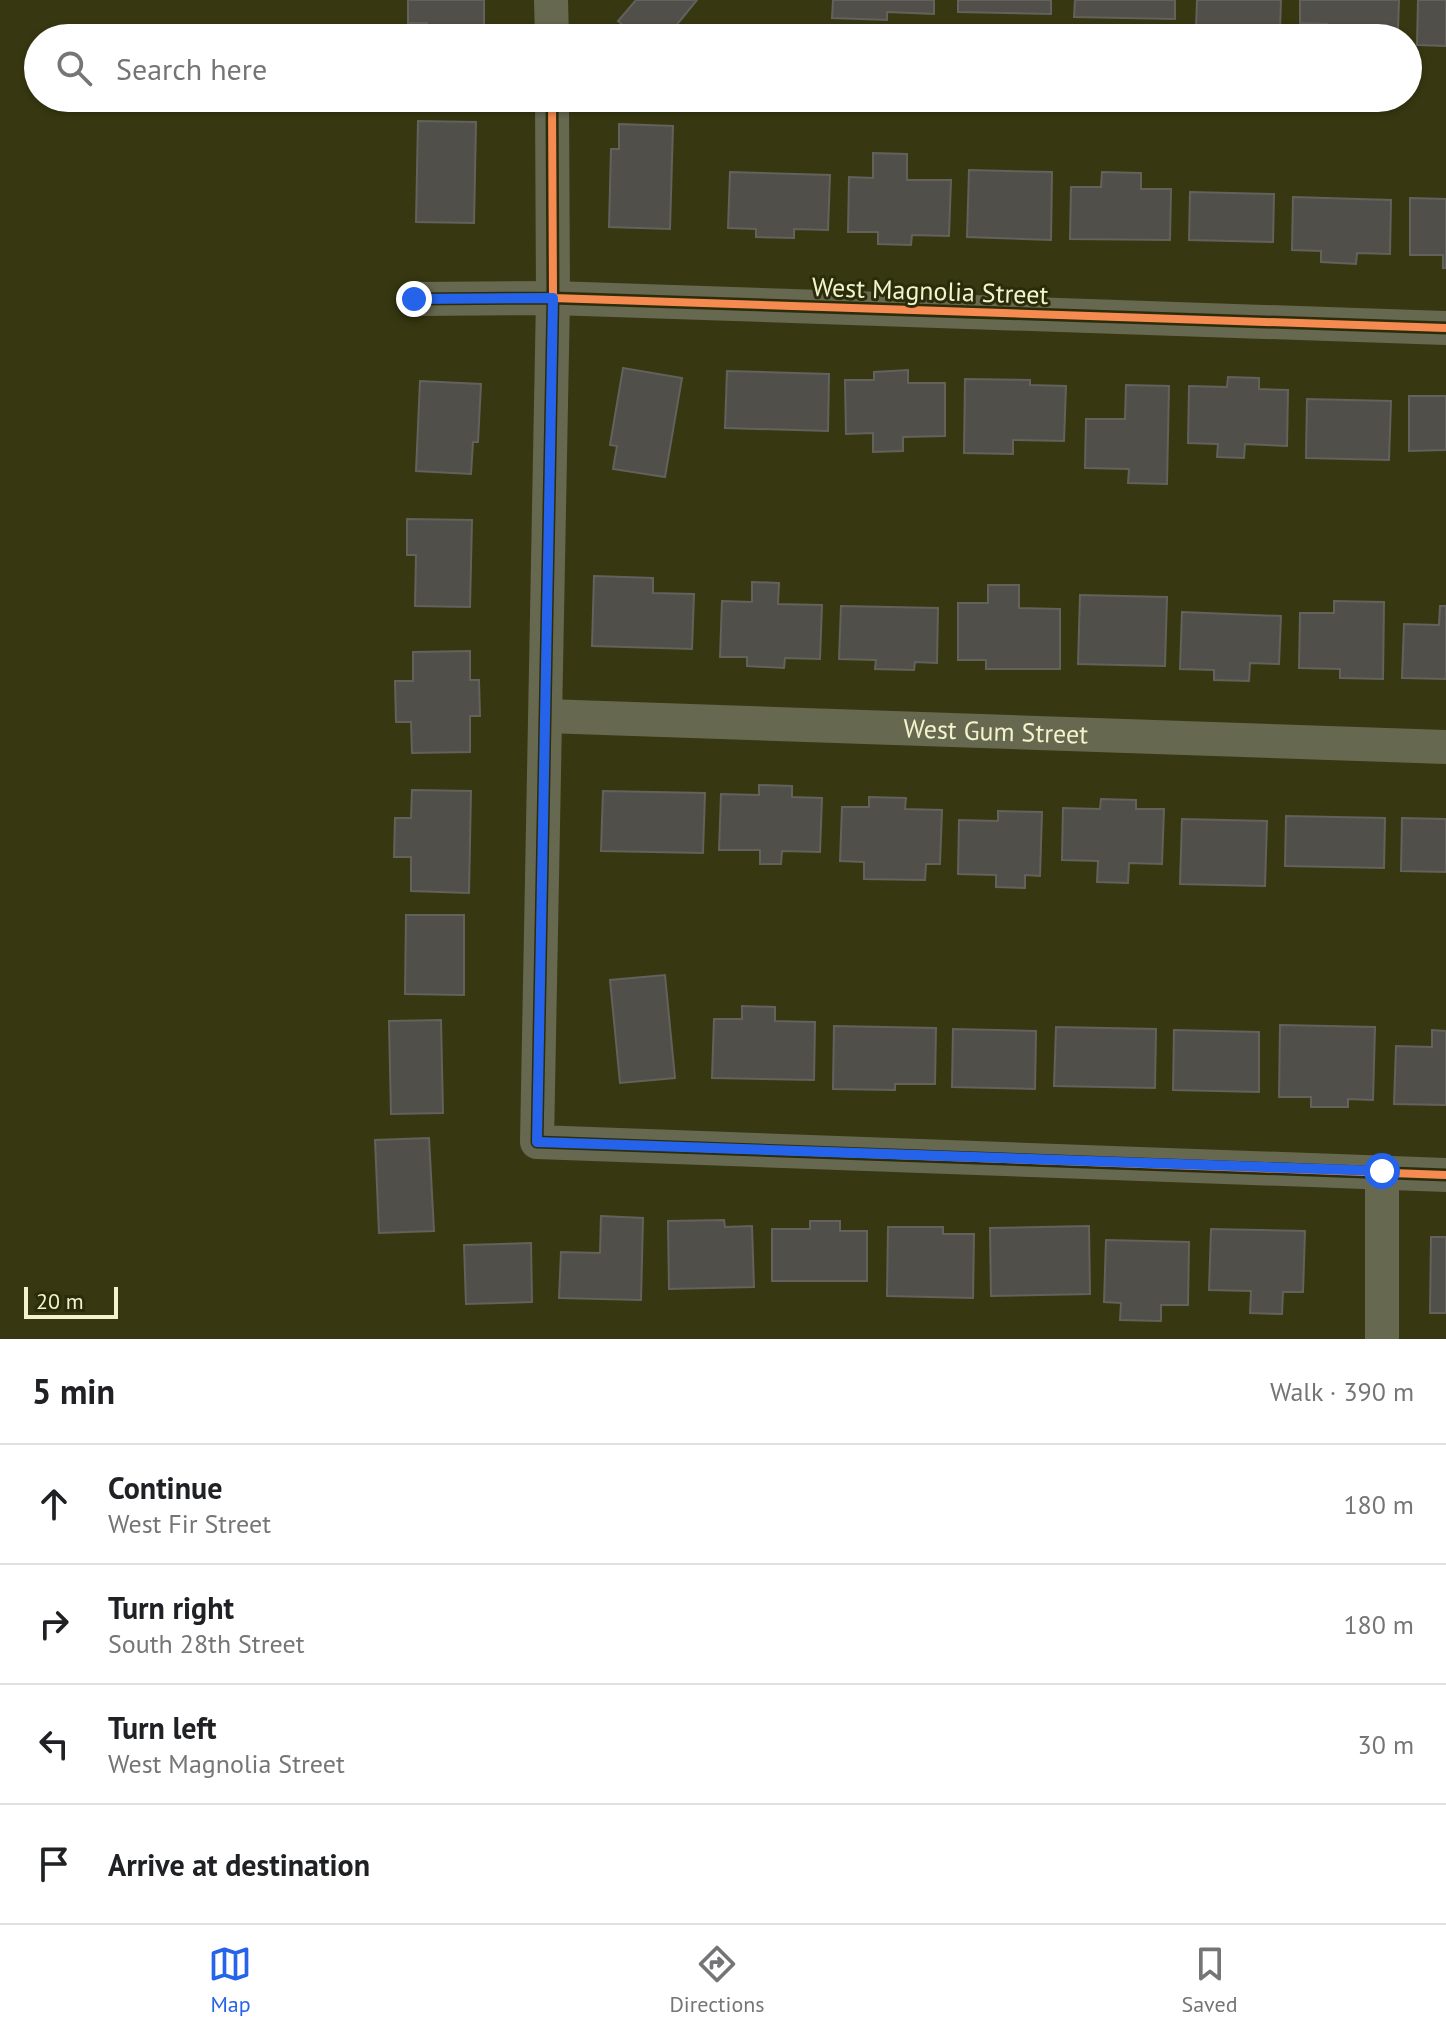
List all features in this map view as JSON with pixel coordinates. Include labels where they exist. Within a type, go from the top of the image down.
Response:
[{"type":"street","points":[[551,0],[552,24]]},
{"type":"street","points":[[552,112],[553,298],[537,1142],[1446,1175]]},
{"type":"street","name":"West Magnolia Street","points":[[414,299],[553,298],[1446,328]]},
{"type":"street","name":"West Gum Street","points":[[546,716],[1446,747]]},
{"type":"street","points":[[1382,1171],[1382,1339]]},
{"type":"building","points":[[408,0],[484,0],[484,24],[408,23]]},
{"type":"building","points":[[636,0],[697,0],[677,24],[622,24],[618,21]]},
{"type":"building","points":[[833,0],[934,0],[934,14],[887,12],[887,20],[832,18]]},
{"type":"building","points":[[958,0],[1051,0],[1051,14],[958,12]]},
{"type":"building","points":[[1075,0],[1175,0],[1175,19],[1074,17]]},
{"type":"building","points":[[1197,0],[1281,0],[1280,24],[1196,24]]},
{"type":"building","points":[[1300,0],[1399,0],[1398,24],[1300,23]]},
{"type":"building","points":[[1418,0],[1446,0],[1446,46],[1422,45],[1422,24],[1417,24]]},
{"type":"building","points":[[418,121],[476,122],[474,223],[416,222]]},
{"type":"building","points":[[619,124],[673,126],[670,229],[609,227],[611,149],[619,149]]},
{"type":"building","points":[[873,153],[907,154],[907,180],[951,180],[949,236],[912,235],[911,245],[878,244],[878,232],[848,232],[849,177],[873,178]]},
{"type":"building","points":[[969,170],[1052,172],[1051,240],[967,237]]},
{"type":"building","points":[[730,172],[830,175],[828,230],[794,229],[794,238],[756,237],[756,229],[728,228]]},
{"type":"building","points":[[1102,172],[1141,173],[1141,189],[1171,189],[1170,240],[1070,239],[1071,187],[1101,187]]},
{"type":"building","points":[[1190,192],[1274,194],[1273,242],[1189,240]]},
{"type":"building","points":[[1293,197],[1391,200],[1390,254],[1357,253],[1356,264],[1321,262],[1321,251],[1292,250]]},
{"type":"building","points":[[1410,198],[1446,199],[1446,268],[1443,268],[1443,255],[1410,255]]},
{"type":"building","points":[[623,368],[682,378],[665,477],[613,469],[617,446],[610,445]]},
{"type":"building","points":[[908,370],[908,383],[945,383],[945,436],[903,437],[903,451],[873,452],[873,433],[846,434],[845,380],[874,380],[874,372]]},
{"type":"building","points":[[727,371],[829,374],[828,431],[725,428]]},
{"type":"building","points":[[1228,377],[1259,378],[1259,389],[1288,390],[1287,446],[1245,444],[1244,458],[1217,457],[1218,444],[1188,443],[1189,386],[1227,387]]},
{"type":"building","points":[[965,379],[1030,380],[1030,385],[1066,386],[1064,441],[1013,440],[1013,454],[964,453]]},
{"type":"building","points":[[420,381],[481,384],[478,442],[473,442],[471,474],[416,471]]},
{"type":"building","points":[[1126,385],[1169,386],[1167,484],[1128,483],[1129,469],[1085,468],[1086,419],[1125,419]]},
{"type":"building","points":[[1409,396],[1446,396],[1446,450],[1409,451]]},
{"type":"building","points":[[1307,399],[1391,401],[1389,460],[1306,458]]},
{"type":"building","points":[[407,519],[472,520],[470,607],[415,606],[416,555],[407,555]]},
{"type":"building","points":[[594,576],[653,578],[653,593],[694,594],[692,649],[592,646]]},
{"type":"building","points":[[752,582],[779,583],[778,604],[822,605],[820,659],[785,658],[784,668],[747,666],[747,657],[720,657],[722,601],[752,602]]},
{"type":"building","points":[[988,585],[1019,585],[1019,608],[1060,609],[1060,669],[986,669],[986,660],[958,660],[958,603],[988,603]]},
{"type":"building","points":[[1080,595],[1167,597],[1165,666],[1078,664]]},
{"type":"building","points":[[1334,601],[1384,602],[1383,679],[1340,678],[1340,669],[1299,668],[1300,613],[1334,613]]},
{"type":"building","points":[[841,606],[938,608],[937,663],[915,662],[914,670],[875,669],[876,660],[839,659]]},
{"type":"building","points":[[1440,606],[1446,606],[1446,679],[1402,678],[1404,624],[1439,625]]},
{"type":"building","points":[[1182,612],[1281,616],[1279,664],[1250,663],[1249,681],[1214,680],[1214,670],[1180,669]]},
{"type":"building","points":[[470,651],[470,680],[479,680],[480,716],[470,716],[470,752],[412,753],[411,722],[396,722],[395,681],[413,681],[413,652]]},
{"type":"building","points":[[759,785],[792,786],[792,797],[822,798],[820,852],[782,851],[781,864],[760,864],[760,850],[719,850],[721,794],[759,795]]},
{"type":"building","points":[[412,790],[471,791],[469,893],[411,891],[411,857],[394,857],[395,818],[411,818]]},
{"type":"building","points":[[603,791],[705,793],[703,853],[601,851]]},
{"type":"building","points":[[869,797],[906,798],[905,809],[942,810],[940,864],[926,864],[925,880],[864,879],[864,862],[840,861],[842,807],[869,807]]},
{"type":"building","points":[[1101,799],[1136,800],[1136,809],[1164,809],[1162,864],[1129,863],[1128,883],[1097,882],[1098,861],[1062,860],[1063,808],[1100,809]]},
{"type":"building","points":[[998,811],[1042,812],[1040,876],[1025,875],[1025,888],[996,887],[996,875],[958,874],[959,820],[998,821]]},
{"type":"building","points":[[1286,816],[1385,818],[1384,868],[1285,866]]},
{"type":"building","points":[[1402,818],[1446,819],[1446,872],[1401,871]]},
{"type":"building","points":[[1182,819],[1267,821],[1265,886],[1180,884]]},
{"type":"building","points":[[406,915],[464,915],[464,995],[405,994]]},
{"type":"building","points":[[665,975],[675,1078],[620,1083],[610,980]]},
{"type":"building","points":[[742,1006],[775,1007],[775,1021],[815,1022],[814,1080],[712,1078],[714,1019],[742,1019]]},
{"type":"building","points":[[441,1020],[443,1113],[391,1114],[389,1021]]},
{"type":"building","points":[[1280,1025],[1375,1027],[1373,1100],[1348,1099],[1348,1107],[1311,1107],[1311,1097],[1279,1097]]},
{"type":"building","points":[[834,1026],[936,1028],[935,1084],[895,1084],[895,1090],[833,1089]]},
{"type":"building","points":[[1056,1027],[1156,1029],[1155,1088],[1054,1086]]},
{"type":"building","points":[[953,1029],[1036,1031],[1035,1089],[952,1087]]},
{"type":"building","points":[[1174,1030],[1259,1032],[1259,1092],[1173,1090]]},
{"type":"building","points":[[1432,1030],[1446,1031],[1446,1105],[1394,1104],[1396,1046],[1432,1047]]},
{"type":"building","points":[[429,1138],[434,1231],[379,1233],[375,1140]]},
{"type":"building","points":[[601,1216],[643,1218],[641,1300],[559,1298],[561,1252],[600,1253]]},
{"type":"building","points":[[724,1220],[725,1227],[752,1226],[754,1287],[669,1289],[668,1221]]},
{"type":"building","points":[[810,1221],[840,1221],[840,1231],[867,1231],[867,1281],[772,1281],[772,1229],[810,1229]]},
{"type":"building","points":[[1089,1226],[1090,1294],[991,1296],[990,1228]]},
{"type":"building","points":[[888,1227],[943,1227],[943,1234],[974,1234],[973,1298],[887,1296]]},
{"type":"building","points":[[1211,1229],[1305,1231],[1303,1292],[1283,1292],[1282,1314],[1250,1313],[1251,1291],[1209,1290]]},
{"type":"building","points":[[1431,1237],[1446,1237],[1446,1313],[1430,1313]]},
{"type":"building","points":[[1106,1240],[1189,1242],[1188,1305],[1161,1305],[1161,1321],[1120,1320],[1121,1303],[1104,1302]]},
{"type":"building","points":[[531,1243],[532,1302],[466,1304],[464,1245]]},
{"type":"cycle path","points":[[552,112],[553,298],[537,1142],[1446,1175]]},
{"type":"cycle path","points":[[414,299],[553,298],[1446,328]]},
{"type":"route","points":[[414,299],[553,298],[537,1142],[1382,1171]]}]
